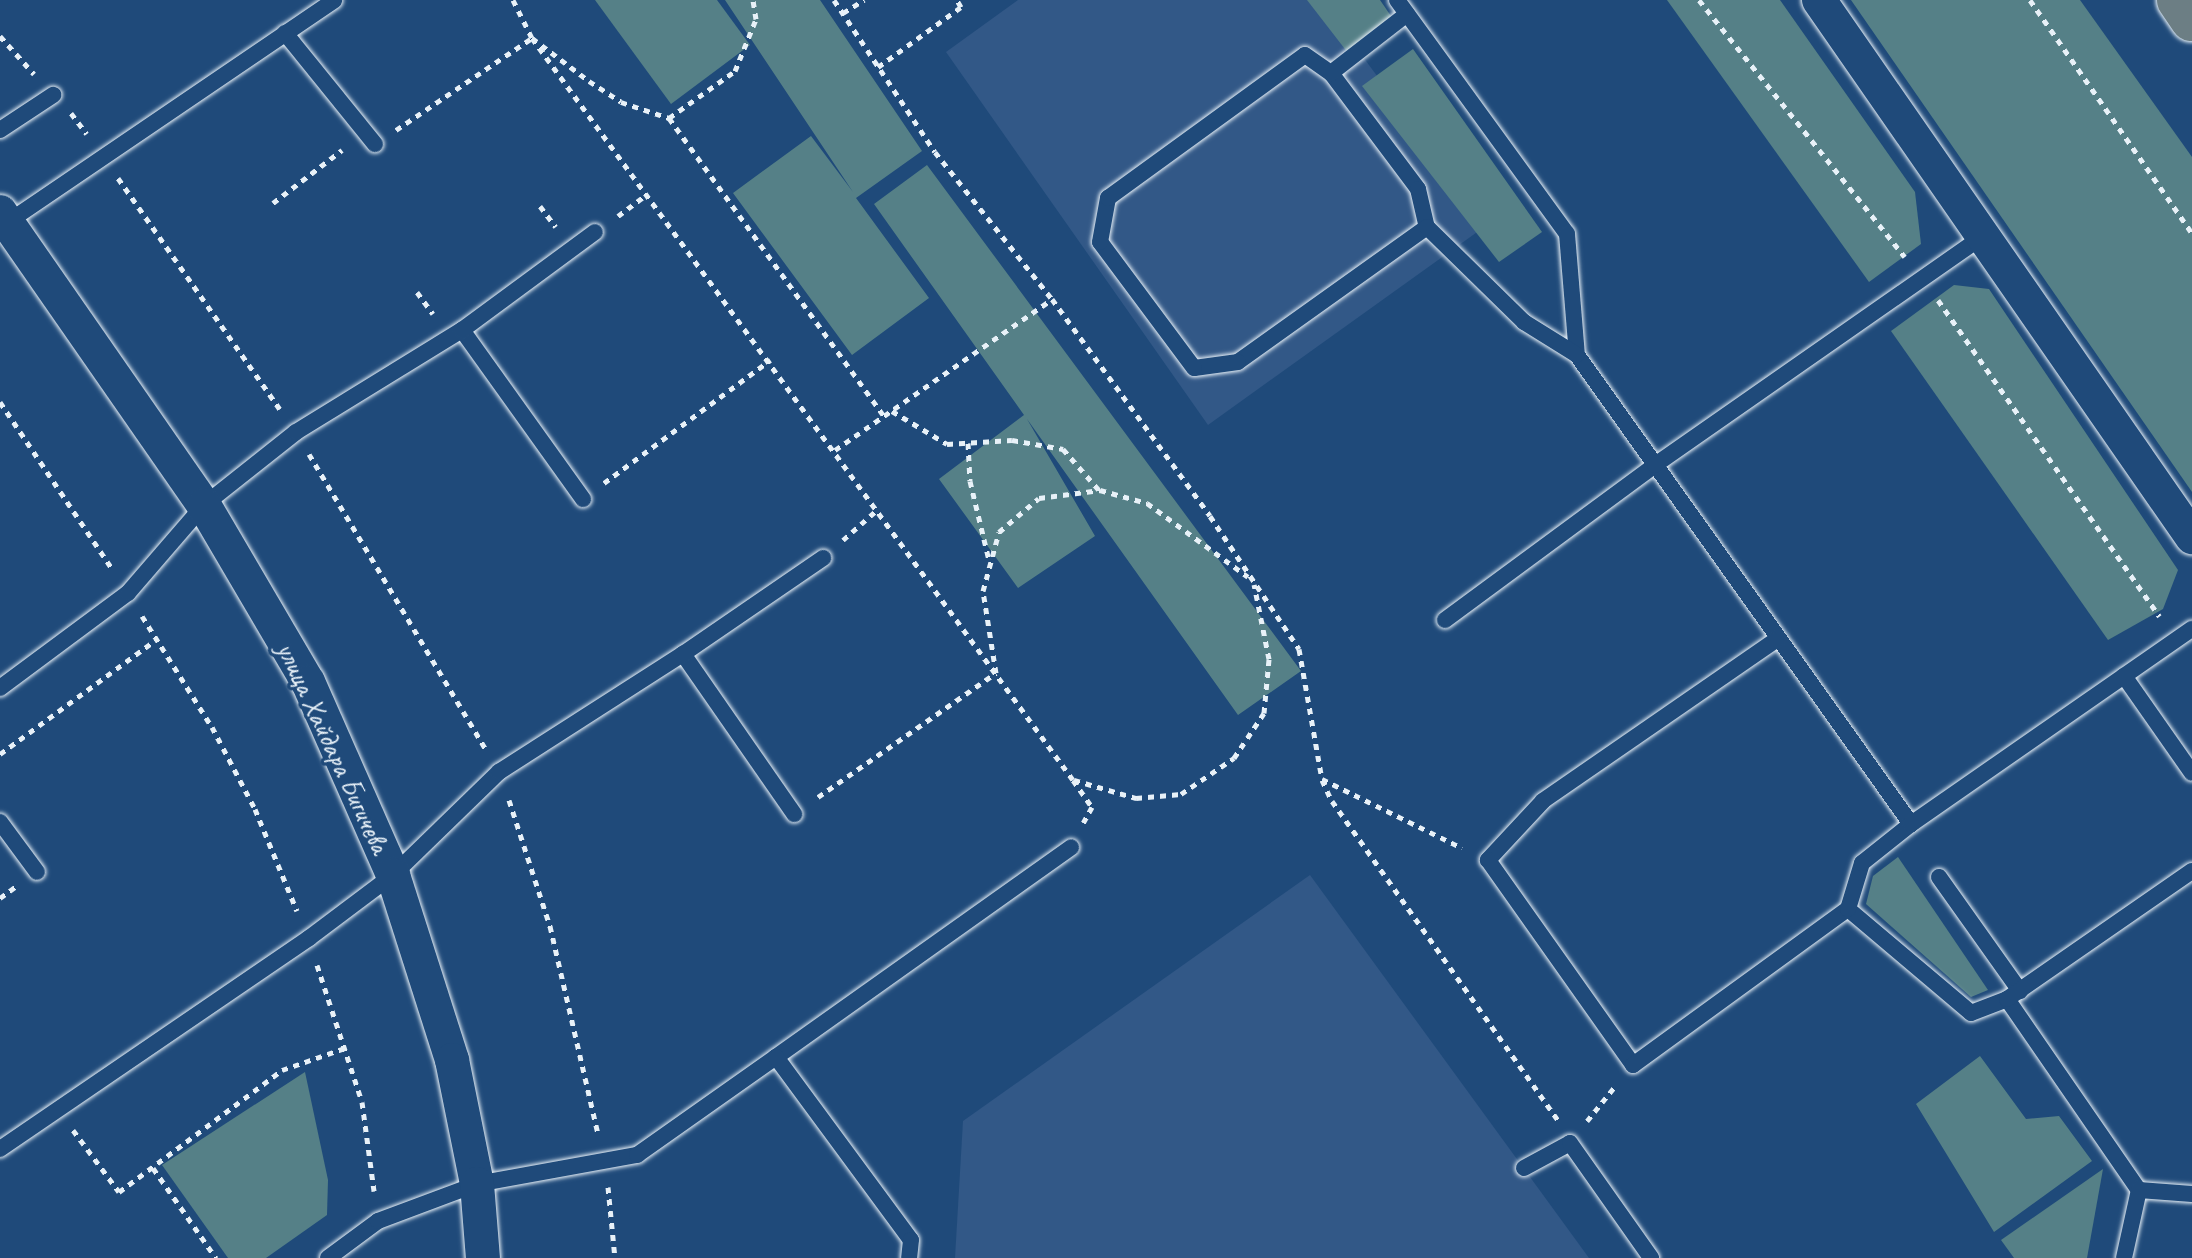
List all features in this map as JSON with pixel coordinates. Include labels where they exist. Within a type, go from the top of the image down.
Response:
[{"type":"main road","points":[[2179,0],[2192,19]]},
{"type":"street","points":[[1819,0],[2192,537]]},
{"type":"street","name":"улица Хайдара Бигичева","points":[[3,220],[204,505],[308,682],[393,875],[452,1060],[477,1184],[483,1258]]},
{"type":"lane","points":[[3,220],[334,0]]},
{"type":"lane","points":[[1331,73],[1402,7],[1567,234],[1577,355]]},
{"type":"lane","points":[[285,33],[371,138]]},
{"type":"lane","points":[[1427,227],[1238,362],[1194,368],[1100,242],[1108,198],[1305,55],[1331,73],[1418,189],[1427,227],[1524,322],[1577,355],[1776,640],[1911,824]]},
{"type":"lane","points":[[0,130],[53,95]]},
{"type":"lane","points":[[0,688],[128,593],[204,505],[296,432],[462,330],[595,232]]},
{"type":"lane","points":[[1445,620],[1655,465],[1983,236]]},
{"type":"lane","points":[[462,330],[583,499]]},
{"type":"lane","points":[[0,1149],[309,938],[393,875],[499,772],[683,654],[823,558]]},
{"type":"lane","points":[[1776,640],[1543,801],[1488,860],[1633,1065],[1848,909],[1862,863],[1911,824],[2192,629]]},
{"type":"lane","points":[[683,654],[794,814]]},
{"type":"lane","points":[[2124,676],[2192,773]]},
{"type":"lane","points":[[0,822],[37,872]]},
{"type":"lane","points":[[328,1258],[378,1221],[477,1184],[637,1155],[1071,847]]},
{"type":"lane","points":[[1848,909],[1971,1013],[2014,995],[2192,871]]},
{"type":"lane","points":[[1939,877],[2139,1190],[2124,1258]]},
{"type":"lane","points":[[776,1057],[911,1240],[909,1258]]},
{"type":"lane","points":[[1524,1168],[1570,1143],[1651,1258]]},
{"type":"lane","points":[[2139,1190],[2192,1194]]},
{"type":"path","points":[[513,0],[532,38],[770,360],[1092,807],[1071,847]]},
{"type":"path","points":[[669,118],[735,71],[756,19],[753,0]]},
{"type":"path","points":[[834,0],[935,152],[1052,299],[1299,649],[1322,779],[1332,801],[1562,1125],[1570,1143],[1633,1065]]},
{"type":"path","points":[[843,13],[864,0]]},
{"type":"path","points":[[878,67],[961,7],[957,0]]},
{"type":"path","points":[[1699,0],[1923,279],[2176,640]]},
{"type":"path","points":[[2030,0],[2192,233]]},
{"type":"path","points":[[0,36],[76,118],[296,432],[499,772],[550,926],[584,1088],[606,1163],[615,1258]]},
{"type":"path","points":[[532,38],[621,102],[669,118],[884,416]]},
{"type":"path","points":[[273,203],[532,38]]},
{"type":"path","points":[[835,450],[1052,299]]},
{"type":"path","points":[[583,499],[770,360]]},
{"type":"path","points":[[0,402],[157,639],[212,727],[255,809],[309,938],[362,1102],[378,1221]]},
{"type":"path","points":[[892,411],[947,444],[1012,440],[1063,449],[1100,490]]},
{"type":"path","points":[[968,443],[970,481],[990,563]]},
{"type":"path","points":[[996,673],[983,591],[999,532],[1039,498],[1100,490],[1147,503],[1253,580],[1269,659],[1264,713],[1234,758],[1181,794],[1136,798],[1073,780]]},
{"type":"path","points":[[823,558],[878,509]]},
{"type":"path","points":[[0,754],[157,639]]},
{"type":"path","points":[[794,814],[996,673]]},
{"type":"path","points":[[1322,779],[1488,860]]},
{"type":"path","points":[[58,1109],[119,1192],[282,1070],[345,1048]]},
{"type":"path","points":[[153,1168],[216,1258]]},
{"type":"shaded area","points":[[1018,0],[1321,0],[1487,225],[1208,425],[946,52]]},
{"type":"shaded area","points":[[1310,875],[1589,1258],[955,1258],[963,1121]]},
{"type":"green space","points":[[595,0],[717,0],[750,45],[671,104]]},
{"type":"green space","points":[[725,0],[820,0],[922,151],[856,198],[929,298],[852,355],[733,193],[811,136],[853,192]]},
{"type":"green space","points":[[1307,0],[1380,0],[1393,19],[1348,53]]},
{"type":"green space","points":[[1667,0],[1780,0],[1915,192],[1921,244],[1869,282]]},
{"type":"green space","points":[[1851,0],[2080,0],[2192,157],[2192,492]]},
{"type":"green space","points":[[1413,49],[1542,232],[1499,262],[1362,86]]},
{"type":"green space","points":[[927,165],[1301,671],[1238,715],[1027,419],[1095,536],[1018,588],[939,479],[1024,415],[874,204]]},
{"type":"green space","points":[[1954,285],[1989,289],[2178,570],[2163,609],[2108,640],[1891,331]]},
{"type":"green space","points":[[1898,857],[1988,990],[1971,997],[1866,904],[1873,876]]},
{"type":"green space","points":[[1980,1056],[2026,1119],[2059,1116],[2092,1161],[1994,1232],[1916,1104]]},
{"type":"green space","points":[[305,1072],[328,1180],[327,1215],[266,1258],[228,1258],[162,1165]]},
{"type":"green space","points":[[2103,1169],[2087,1258],[2014,1258],[2001,1240]]}]
